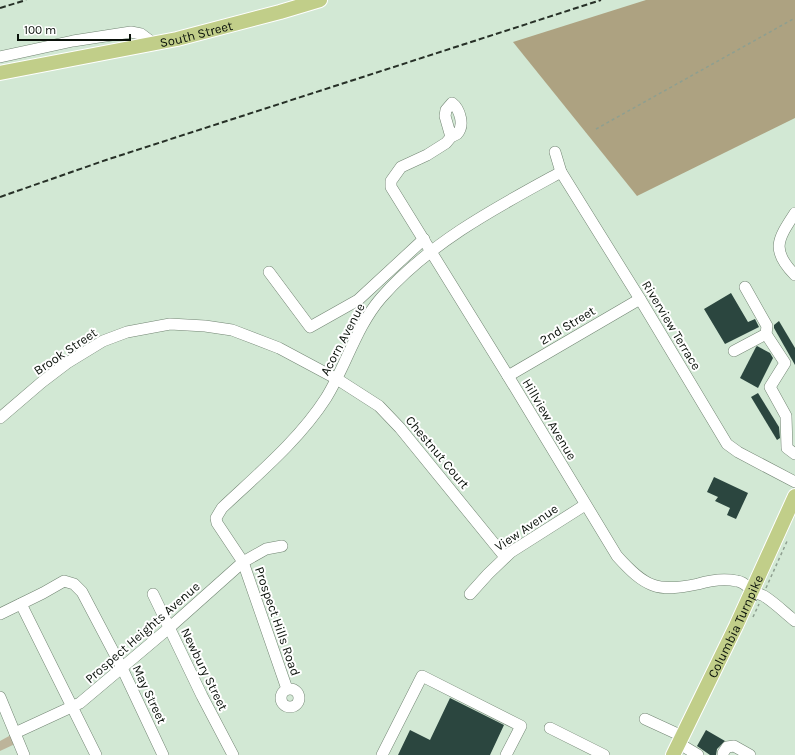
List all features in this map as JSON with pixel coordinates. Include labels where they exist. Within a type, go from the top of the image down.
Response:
[{"type":"main road","name":"South Street","points":[[0,73],[177,39],[320,0]]},
{"type":"main road","name":"Columbia Turnpike","points":[[678,745],[792,511],[795,496]]},
{"type":"street","points":[[0,57],[73,41],[131,32],[141,34],[153,43]]},
{"type":"street","name":"Hillview Avenue","points":[[451,137],[446,143],[427,155],[401,167],[390,184],[617,556],[634,575],[646,583],[662,588],[675,588],[724,579],[739,581],[746,584],[752,591],[763,596],[795,621]]},
{"type":"street","name":"Riverview Terrace","points":[[555,152],[562,172],[640,299],[726,444],[738,452],[795,482]]},
{"type":"street","name":"Acorn Avenue","points":[[243,562],[217,523],[216,518],[222,508],[280,453],[311,418],[326,398],[366,320],[381,299],[398,280],[431,251],[497,208],[562,172]]},
{"type":"street","points":[[795,213],[782,233],[778,248],[785,265],[795,275]]},
{"type":"street","points":[[269,272],[310,327],[358,300],[424,238]]},
{"type":"street","points":[[745,287],[767,326],[766,334],[785,363],[770,387],[790,417],[787,448],[795,454]]},
{"type":"street","name":"2nd Street","points":[[508,376],[640,299]]},
{"type":"street","name":"Brook Street","points":[[0,418],[67,363],[103,341],[127,332],[170,324],[204,326],[232,330],[279,348],[337,379]]},
{"type":"street","points":[[734,351],[766,334]]},
{"type":"street","name":"Chestnut Court","points":[[337,379],[380,406],[385,411],[505,557]]},
{"type":"street","name":"View Avenue","points":[[470,594],[505,557],[519,546],[585,505]]},
{"type":"street","name":"Prospect Heights Avenue","points":[[15,733],[80,703],[169,628],[243,562],[266,549],[282,546]]},
{"type":"street","name":"Prospect Hills Road","points":[[243,562],[287,689]]},
{"type":"street","name":"May Street","points":[[21,604],[64,581],[74,584],[82,592],[122,668],[163,755]]},
{"type":"street","name":"Newbury Street","points":[[153,594],[202,696],[233,755]]},
{"type":"street","points":[[0,614],[21,604],[96,755]]},
{"type":"street","points":[[382,755],[422,676],[521,726],[506,755]]},
{"type":"street","points":[[0,697],[24,755]]},
{"type":"street","points":[[645,719],[678,745],[698,755]]},
{"type":"street","points":[[550,728],[604,755]]},
{"type":"street","points":[[723,755],[727,747],[734,746],[750,755]]},
{"type":"path","points":[[596,129],[795,18]]},
{"type":"shaded area","points":[[646,0],[795,0],[795,118],[637,196],[513,42]]},
{"type":"shaded area","points":[[11,735],[15,744],[0,751],[0,741]]},
{"type":"building","points":[[731,293],[748,322],[755,319],[759,327],[725,344],[704,309]]},
{"type":"building","points":[[779,321],[795,348],[795,365],[774,328],[774,325]]},
{"type":"building","points":[[757,346],[770,353],[773,358],[758,388],[740,378]]},
{"type":"building","points":[[758,393],[779,427],[780,438],[777,440],[751,397]]},
{"type":"building","points":[[714,477],[748,493],[736,519],[727,515],[730,508],[715,501],[718,497],[707,492]]},
{"type":"building","points":[[450,698],[504,725],[490,755],[398,755],[410,730],[430,740]]},
{"type":"building","points":[[706,730],[725,741],[717,749],[716,755],[710,755],[697,746]]},
{"type":"railway","points":[[0,8],[26,0]]},
{"type":"railway","points":[[0,197],[106,160],[601,0]]}]
